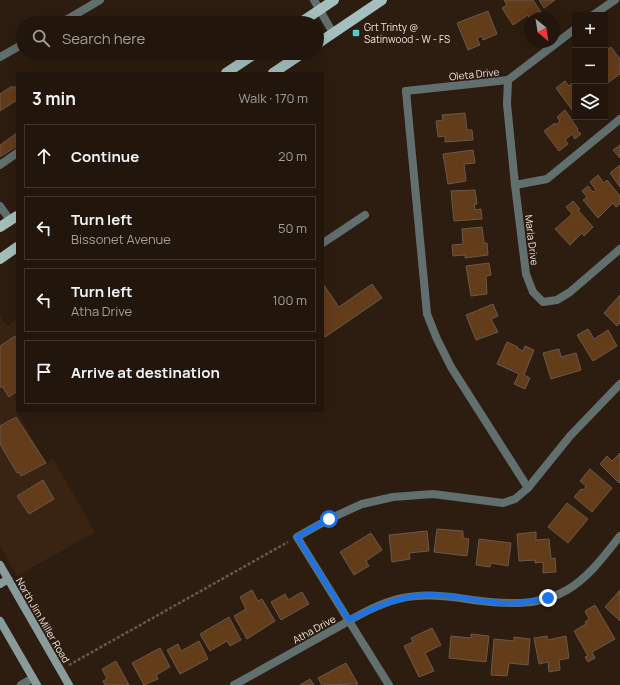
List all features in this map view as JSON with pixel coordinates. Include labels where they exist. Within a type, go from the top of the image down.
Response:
[{"type":"main road","points":[[310,16],[334,0]]},
{"type":"main road","points":[[324,39],[382,0]]},
{"type":"main road","points":[[228,72],[246,60]]},
{"type":"main road","points":[[274,72],[292,60]]},
{"type":"main road","points":[[0,227],[13,218]]},
{"type":"main road","points":[[0,259],[16,248]]},
{"type":"main road","name":"North Jim Miller Road","points":[[0,565],[69,685]]},
{"type":"main road","points":[[0,584],[8,579]]},
{"type":"main road","points":[[0,621],[35,682]]},
{"type":"street","points":[[73,16],[100,0]]},
{"type":"street","points":[[314,0],[323,16]]},
{"type":"street","points":[[597,12],[615,0]]},
{"type":"street","points":[[324,18],[333,33]]},
{"type":"street","name":"Oleta Drive","points":[[528,488],[451,366],[437,339],[428,314],[406,91],[508,80],[572,31]]},
{"type":"street","points":[[0,57],[16,48]]},
{"type":"street","name":"Marla Drive","points":[[508,80],[507,104],[515,185],[526,274],[533,292],[543,302],[557,300],[570,292],[620,249]]},
{"type":"street","points":[[515,185],[547,179],[620,119]]},
{"type":"street","points":[[0,165],[16,154]]},
{"type":"street","points":[[0,206],[13,218]]},
{"type":"street","points":[[324,242],[365,215]]},
{"type":"street","points":[[389,685],[297,537],[329,519],[362,504],[393,497],[433,494],[503,503],[515,500],[528,488],[570,436],[620,384]]},
{"type":"street","name":"Atha Drive","points":[[234,685],[349,620],[377,606],[397,599],[425,595],[452,597],[500,604],[525,603],[548,598],[567,590],[584,577],[598,563],[620,536]]},
{"type":"street","points":[[21,685],[35,682]]},
{"type":"path","points":[[60,670],[297,537]]},
{"type":"shaded area","points":[[0,316],[7,326],[16,320],[16,412],[46,463],[53,459],[95,532],[17,576],[0,546]]},
{"type":"building","points":[[504,0],[533,0],[541,12],[524,12],[524,18],[513,25],[502,8],[507,5]]},
{"type":"building","points":[[539,0],[555,0],[544,8]]},
{"type":"building","points":[[488,11],[497,34],[483,40],[482,36],[477,38],[480,45],[468,50],[457,23]]},
{"type":"building","points":[[611,47],[620,59],[620,74],[608,83],[608,49]]},
{"type":"building","points":[[565,81],[569,86],[572,84],[572,110],[556,88]]},
{"type":"building","points":[[12,86],[13,88],[16,86],[16,101],[0,111],[0,94]]},
{"type":"building","points":[[565,110],[581,134],[575,139],[572,134],[565,140],[568,144],[559,151],[544,131],[555,123],[556,125],[560,121],[557,117]]},
{"type":"building","points":[[465,113],[467,130],[472,130],[473,140],[445,142],[445,136],[438,137],[436,121],[443,120],[442,115]]},
{"type":"building","points":[[16,134],[16,147],[0,157],[0,145]]},
{"type":"building","points":[[620,145],[620,158],[613,150]]},
{"type":"building","points":[[473,150],[475,163],[464,164],[466,181],[448,184],[443,154]]},
{"type":"building","points":[[620,165],[620,187],[610,173]]},
{"type":"building","points":[[598,175],[604,183],[607,180],[620,196],[620,204],[616,207],[613,203],[598,218],[583,200],[587,197],[582,191],[588,186],[593,192],[596,190],[590,182]]},
{"type":"building","points":[[475,190],[477,204],[474,204],[475,210],[481,209],[482,219],[454,221],[451,191]]},
{"type":"building","points":[[573,201],[580,209],[578,210],[593,227],[584,236],[582,233],[570,245],[555,229],[572,214],[566,207]]},
{"type":"building","points":[[482,227],[484,243],[487,243],[488,255],[465,258],[465,255],[453,256],[452,245],[463,244],[462,229]]},
{"type":"building","points":[[489,263],[491,275],[486,276],[487,294],[471,296],[466,266]]},
{"type":"building","points":[[372,284],[382,298],[325,337],[324,285],[339,307]]},
{"type":"building","points":[[620,295],[620,323],[617,326],[604,313]]},
{"type":"building","points":[[493,304],[498,316],[491,319],[498,332],[476,340],[466,315]]},
{"type":"building","points":[[588,329],[594,339],[608,330],[617,346],[593,361],[577,335]]},
{"type":"building","points":[[15,336],[16,338],[16,392],[9,397],[2,386],[0,388],[0,346]]},
{"type":"building","points":[[507,342],[523,351],[525,346],[534,350],[524,375],[530,378],[525,389],[514,384],[519,374],[497,364]]},
{"type":"building","points":[[559,349],[561,357],[576,353],[581,370],[551,379],[543,353]]},
{"type":"building","points":[[16,417],[46,463],[21,476],[19,472],[17,473],[0,444],[0,426]]},
{"type":"building","points":[[620,453],[619,483],[600,464],[607,456],[612,461]]},
{"type":"building","points":[[590,469],[612,488],[592,512],[574,497],[586,486],[580,481]]},
{"type":"building","points":[[43,480],[54,499],[29,514],[17,496]]},
{"type":"building","points":[[567,503],[588,519],[568,543],[548,527]]},
{"type":"building","points":[[437,529],[463,531],[463,538],[469,539],[467,556],[434,552]]},
{"type":"building","points":[[427,531],[429,551],[409,553],[410,559],[392,562],[389,535]]},
{"type":"building","points":[[536,532],[536,540],[549,539],[551,559],[555,558],[556,572],[543,573],[543,562],[535,563],[535,560],[519,561],[517,534]]},
{"type":"building","points":[[371,533],[382,550],[366,561],[369,566],[354,575],[340,552]]},
{"type":"building","points":[[479,539],[511,543],[508,566],[491,563],[490,567],[476,565]]},
{"type":"building","points":[[252,590],[258,601],[262,599],[275,621],[247,639],[234,616],[246,609],[240,597]]},
{"type":"building","points":[[620,590],[620,621],[605,607]]},
{"type":"building","points":[[302,592],[309,604],[281,620],[271,602],[285,594],[288,600]]},
{"type":"building","points":[[595,605],[615,639],[592,652],[595,658],[588,662],[585,657],[588,656],[574,631],[586,624],[585,622],[589,619],[585,611]]},
{"type":"building","points":[[229,617],[241,640],[230,646],[227,641],[210,651],[200,634]]},
{"type":"building","points":[[432,628],[441,645],[425,653],[434,671],[419,677],[404,646],[413,642],[411,638]]},
{"type":"building","points":[[471,634],[489,636],[486,662],[449,658],[451,636],[471,638]]},
{"type":"building","points":[[547,636],[548,640],[566,636],[569,658],[559,660],[560,670],[549,672],[548,662],[539,664],[534,638]]},
{"type":"building","points":[[514,637],[530,639],[528,665],[509,663],[507,676],[491,675],[494,639],[514,641]]},
{"type":"building","points":[[199,641],[208,659],[180,674],[167,650],[178,644],[181,651]]},
{"type":"building","points":[[160,648],[170,667],[156,675],[158,679],[144,685],[132,663]]},
{"type":"building","points":[[116,661],[129,685],[105,685],[103,681],[107,679],[102,669]]},
{"type":"building","points":[[346,663],[358,684],[322,685],[318,678]]},
{"type":"building","points":[[310,679],[314,685],[300,685]]},
{"type":"place","name":"Grt Trinty @ Satinwood - W - FS","points":[[356,33]]},
{"type":"route","points":[[329,519],[297,537],[349,620],[377,606],[397,599],[425,595],[452,597],[500,604],[525,603],[548,598]]}]
